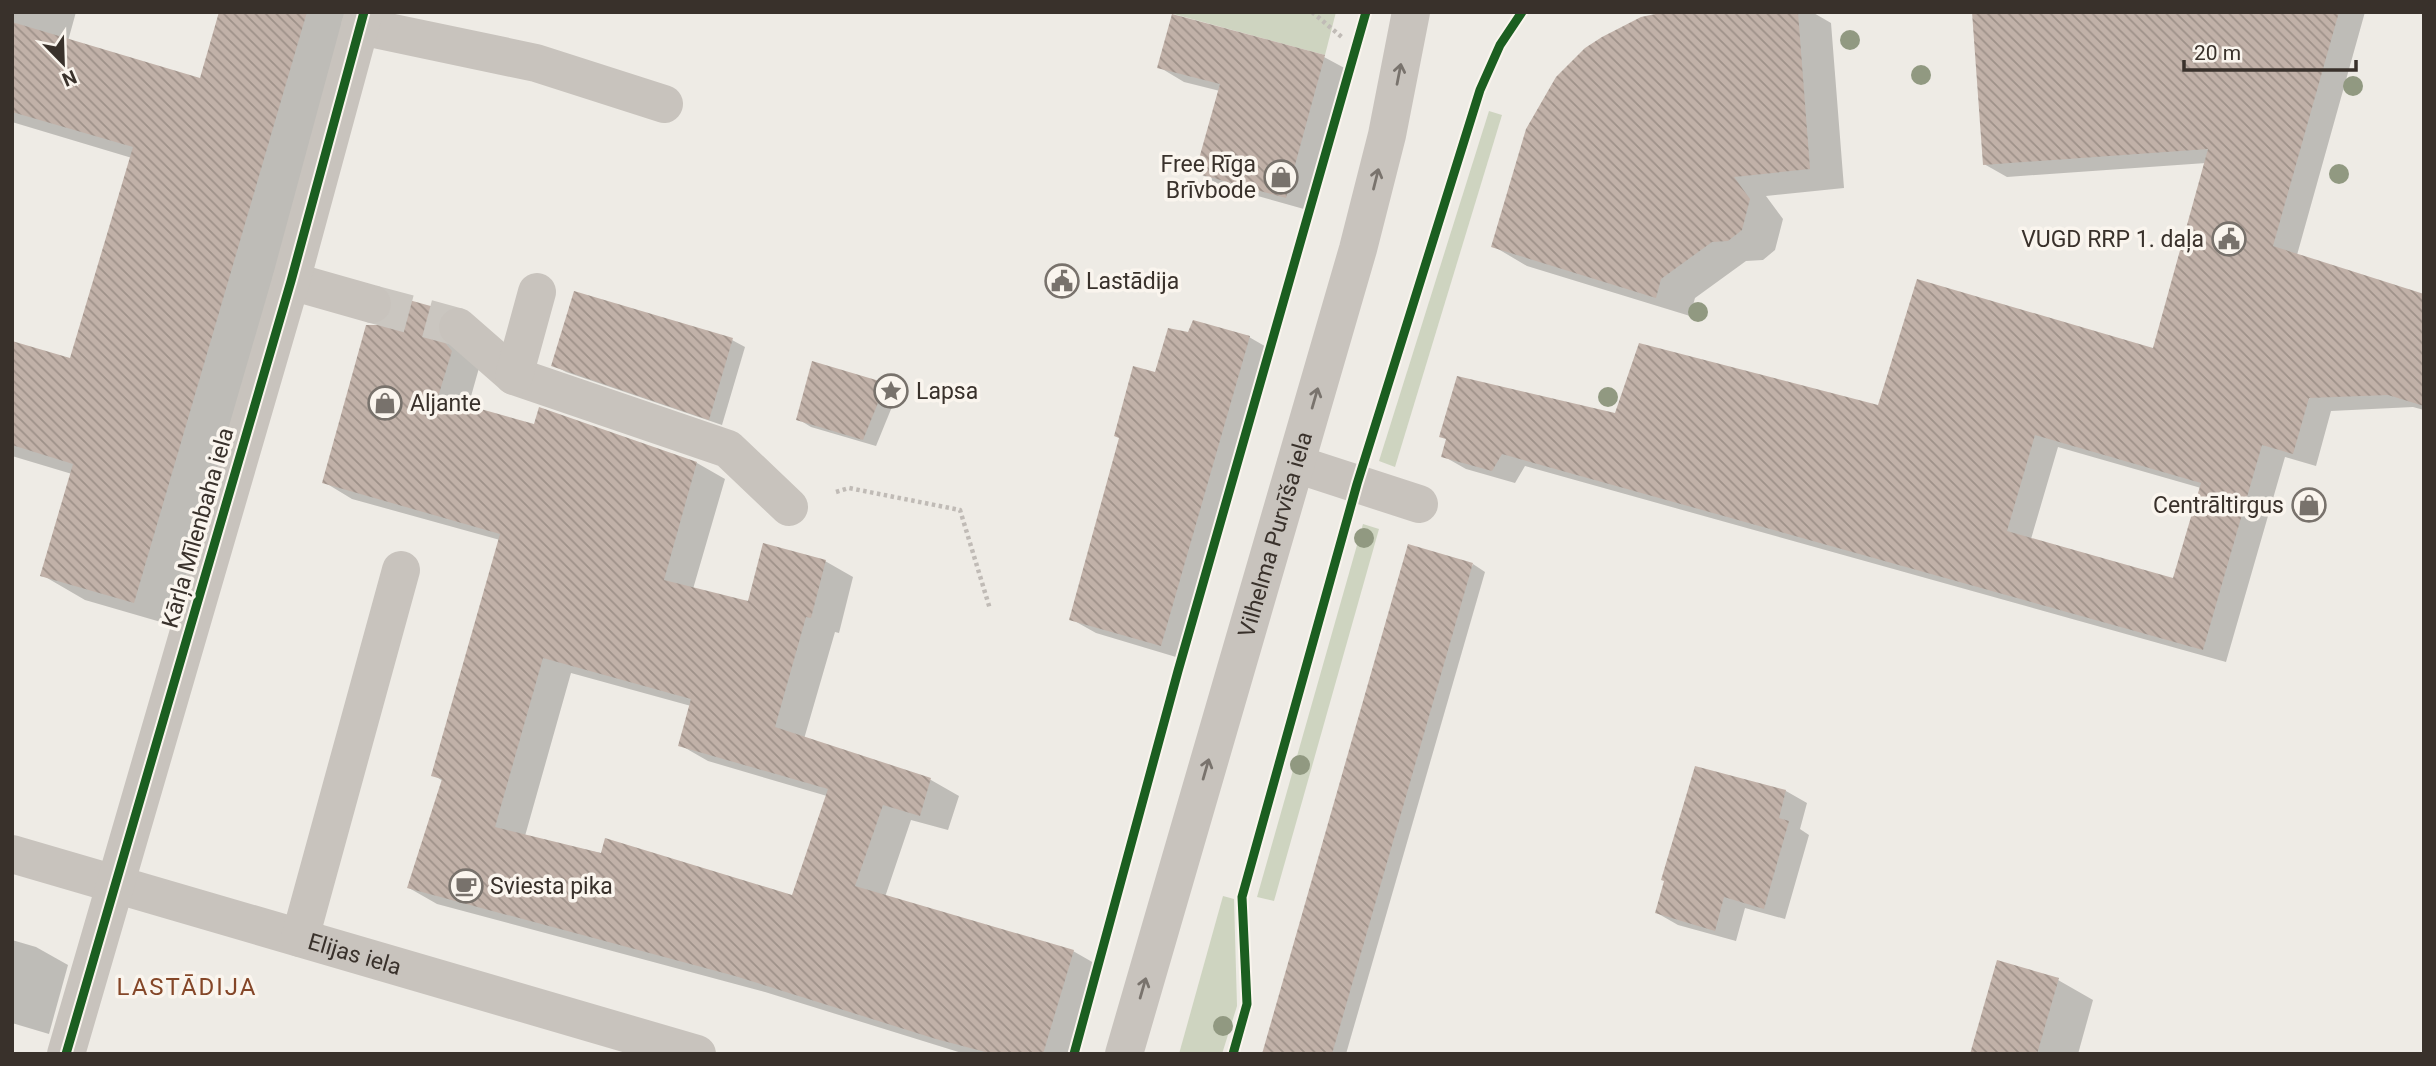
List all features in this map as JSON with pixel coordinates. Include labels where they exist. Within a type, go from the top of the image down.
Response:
[{"type":"street","name":"Vilhelma Purvīša iela","points":[[1124,1054],[1358,249],[1387,135],[1411,12]]},
{"type":"street","points":[[362,19],[536,63],[664,104]]},
{"type":"street","name":"Kārļa Mīlenbaha iela","points":[[66,1054],[291,281],[362,19]]},
{"type":"street","points":[[291,281],[372,303]]},
{"type":"street","points":[[514,376],[537,292]]},
{"type":"street","points":[[458,327],[514,376],[728,449],[789,507]]},
{"type":"street","points":[[1296,464],[1419,505]]},
{"type":"street","points":[[300,938],[401,570]]},
{"type":"street","name":"Elijas iela","points":[[12,854],[697,1054]]},
{"type":"path","points":[[1312,12],[1344,39]]},
{"type":"path","points":[[789,507],[849,488],[960,510],[990,609]]},
{"type":"green space","points":[[1166,12],[1336,12],[1325,55]]},
{"type":"green space","points":[[1489,111],[1502,115],[1395,467],[1379,461]]},
{"type":"green space","points":[[1363,524],[1379,529],[1274,901],[1257,897]]},
{"type":"green space","points":[[1223,896],[1234,899],[1237,1006],[1222,1054],[1179,1054]]},
{"type":"building","points":[[219,12],[307,12],[134,603],[40,576],[73,464],[12,445],[12,341],[70,358],[133,147],[12,112],[12,22],[200,78]]},
{"type":"building","points":[[1665,12],[1798,12],[1810,169],[1734,177],[1750,199],[1742,230],[1728,241],[1712,242],[1661,279],[1656,298],[1491,247],[1526,129],[1556,77],[1585,48],[1602,37],[1641,17]]},
{"type":"building","points":[[1972,12],[2339,12],[2273,246],[2424,294],[2424,406],[2388,395],[2309,398],[2293,454],[2262,445],[2203,650],[1502,454],[1492,471],[1441,457],[1446,439],[1439,437],[1457,376],[1615,413],[1639,343],[1878,405],[1917,279],[2153,348],[2208,149],[1983,165]],"holes":[[[2035,435],[2201,483],[2173,578],[2007,531]]]},
{"type":"building","points":[[1172,14],[1325,55],[1286,198],[1195,173],[1220,84],[1157,68]]},
{"type":"building","points":[[574,291],[733,338],[709,420],[551,366]]},
{"type":"building","points":[[391,295],[445,310],[437,322],[437,333],[452,351],[438,397],[534,424],[539,407],[697,462],[664,580],[748,601],[763,543],[826,560],[811,618],[806,617],[775,727],[931,778],[920,816],[883,805],[855,886],[1074,950],[1043,1054],[993,1054],[936,1039],[735,976],[407,888],[442,779],[431,776],[500,534],[322,483],[366,325],[378,325],[388,319],[393,309]],"holes":[[[543,658],[691,699],[678,746],[828,789],[792,895],[605,838],[601,853],[495,827]]]},
{"type":"building","points":[[1193,320],[1250,336],[1161,646],[1069,620],[1119,438],[1114,436],[1133,366],[1155,372],[1168,328],[1188,332]]},
{"type":"building","points":[[812,361],[886,383],[863,440],[796,420]]},
{"type":"building","points":[[1408,544],[1473,563],[1332,1054],[1262,1054]]},
{"type":"building","points":[[1695,766],[1786,790],[1779,818],[1789,821],[1764,909],[1724,897],[1715,931],[1655,913],[1664,881],[1661,880]]},
{"type":"building","points":[[1997,960],[2059,978],[2037,1054],[1970,1054]]},
{"type":"tunnel","points":[[372,304],[458,327]]},
{"type":"cycle path","points":[[66,1054],[291,281],[364,12]]},
{"type":"cycle path","points":[[1074,1054],[1178,671],[1366,12]]},
{"type":"cycle path","points":[[1233,1054],[1247,1004],[1242,897],[1357,484],[1480,90],[1500,45],[1522,12]]},
{"type":"place","name":"Free Rīga Brīvbode","points":[[1281,177]]},
{"type":"place","name":"VUGD RRP 1. daļa","points":[[2229,239]]},
{"type":"place","name":"Lastādija","points":[[1062,281]]},
{"type":"place","name":"Lapsa","points":[[891,391]]},
{"type":"place","name":"Aljante","points":[[385,403]]},
{"type":"place","name":"Centrāltirgus","points":[[2309,505]]},
{"type":"place","name":"Sviesta pika","points":[[466,886]]},
{"type":"district","name":"LASTĀDIJA","points":[[187,987]]}]
